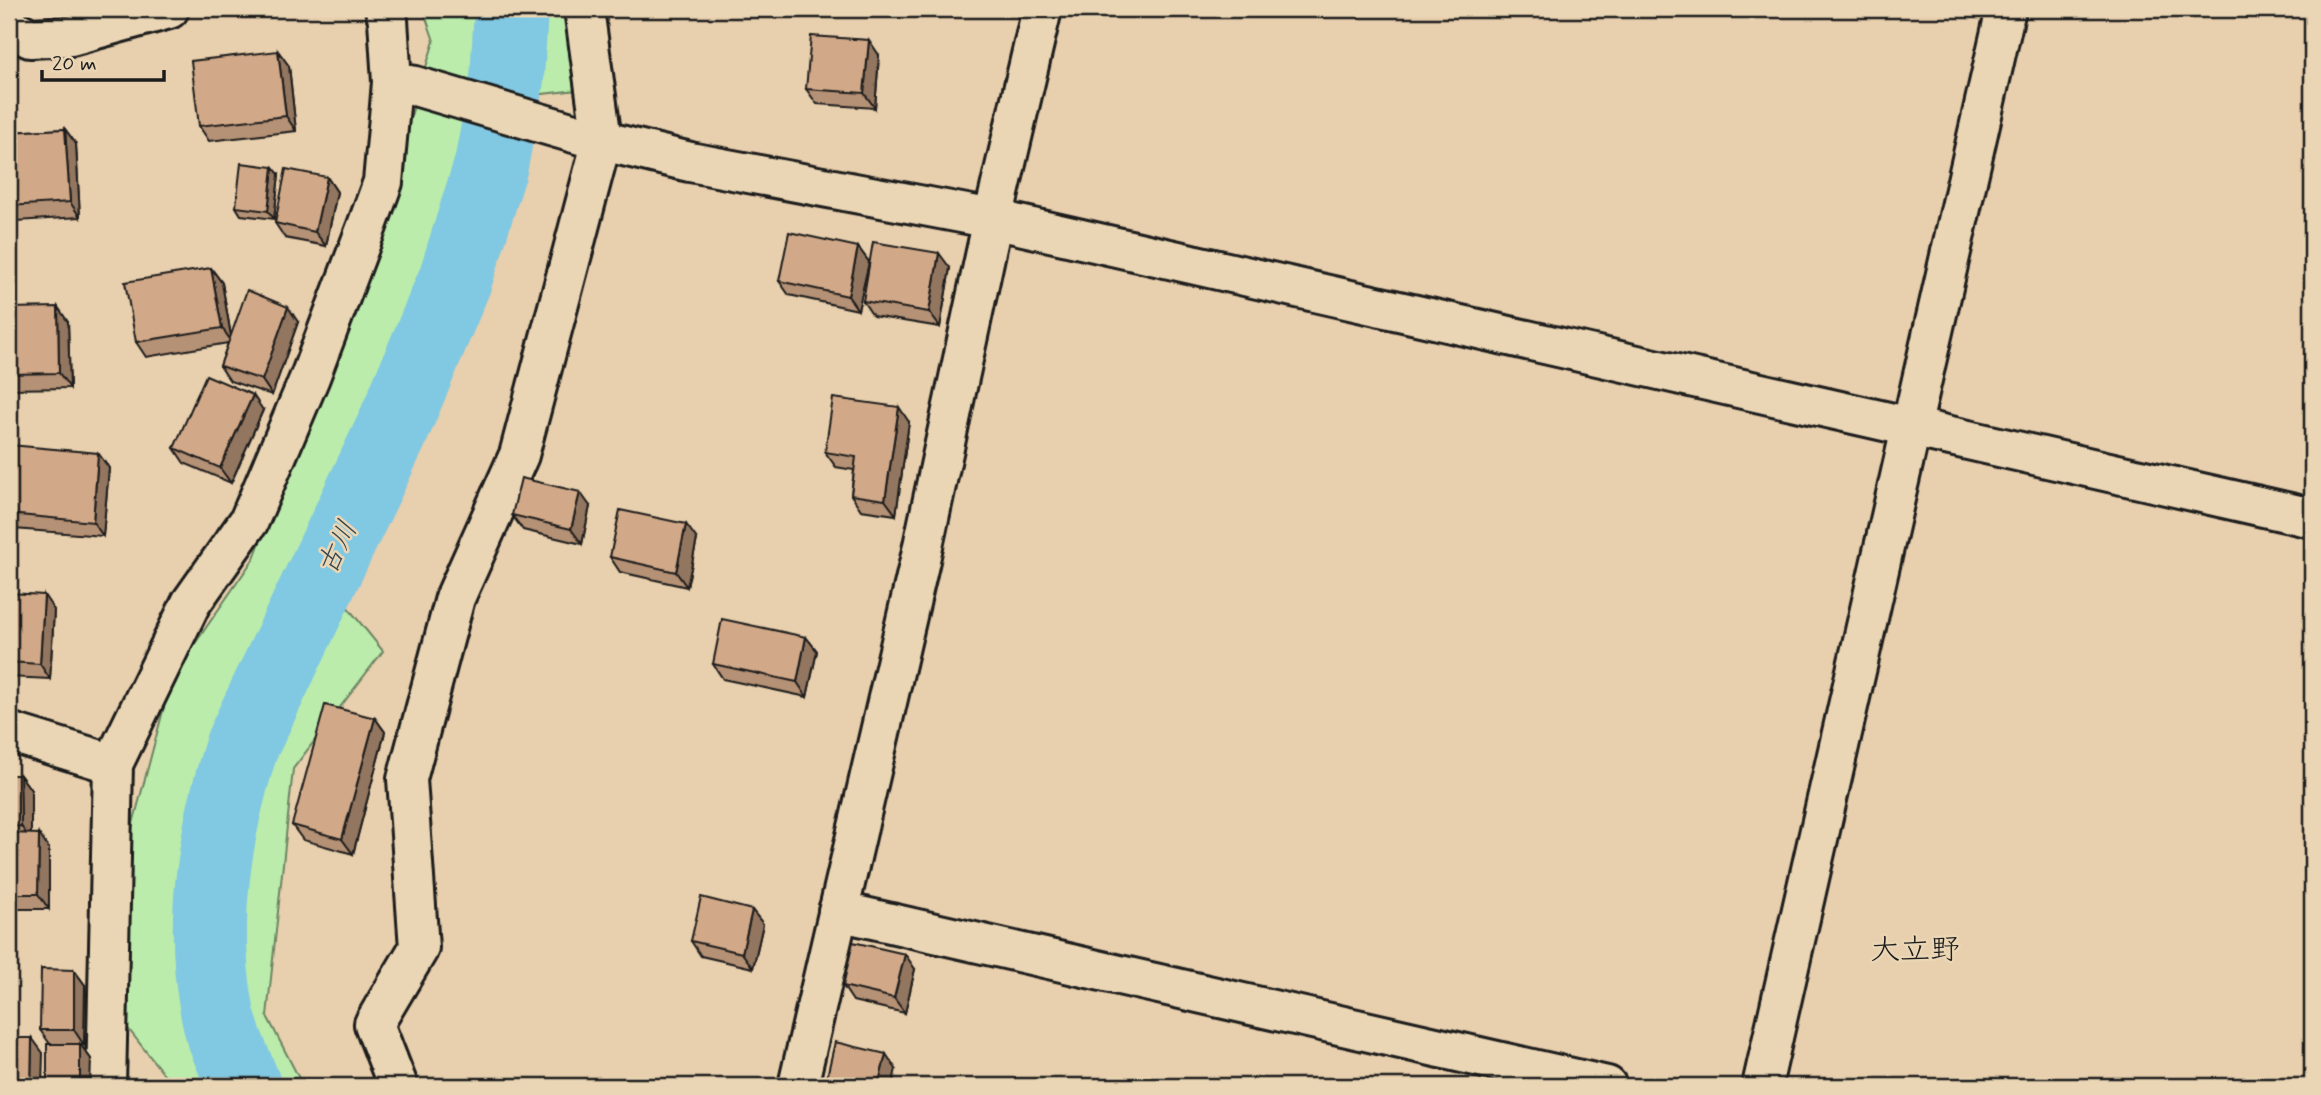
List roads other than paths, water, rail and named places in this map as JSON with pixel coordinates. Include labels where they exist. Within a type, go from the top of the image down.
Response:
[{"type":"street","points":[[9,27],[30,37],[71,36],[169,9]]},
{"type":"street","points":[[106,1086],[113,764],[191,603],[249,521],[310,377],[383,183],[403,84],[385,9]]},
{"type":"street","points":[[398,1086],[374,1024],[419,948],[407,779],[455,598],[519,455],[603,140],[584,9]]},
{"type":"street","points":[[798,1086],[920,560],[993,219],[1042,9]]},
{"type":"street","points":[[1762,1086],[2006,9]]},
{"type":"street","points":[[403,84],[690,162],[993,219],[2312,519]]},
{"type":"street","points":[[9,732],[113,764]]},
{"type":"street","points":[[838,911],[1607,1086]]},
{"type":"waterway","name":"古川","points":[[244,1086],[217,1010],[210,943],[213,876],[232,777],[242,745],[392,430],[455,280],[491,165],[507,79],[511,9]]},
{"type":"district","name":"大立野","points":[[1915,949]]}]
